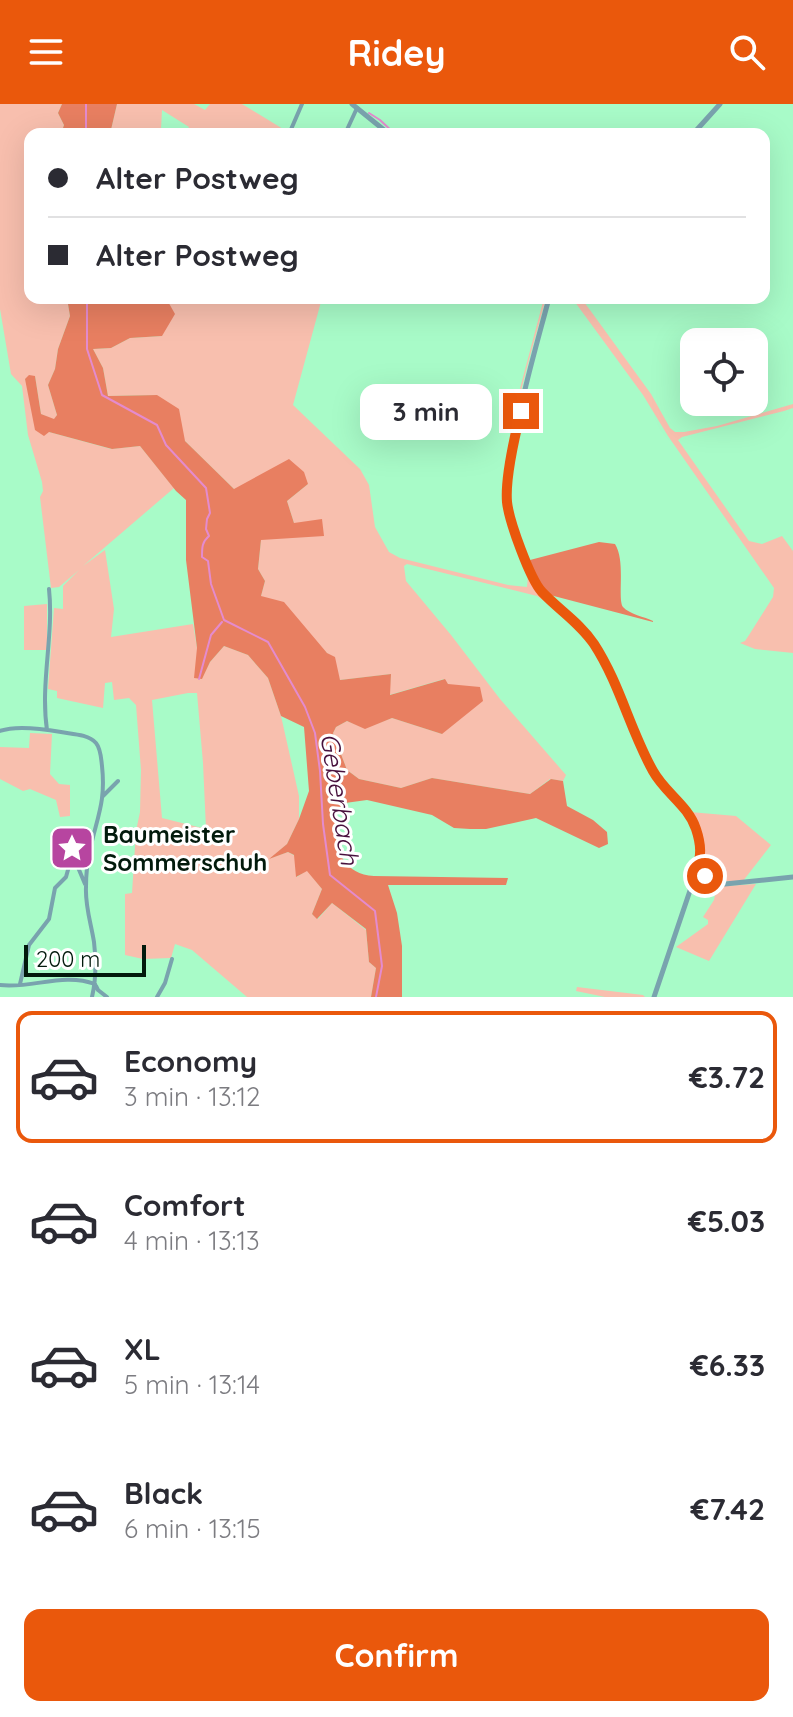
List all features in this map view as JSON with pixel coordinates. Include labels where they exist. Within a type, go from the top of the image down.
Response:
[{"type":"street","points":[[292,128],[302,104]]},
{"type":"street","points":[[698,128],[720,104]]},
{"type":"street","points":[[347,128],[354,106],[382,128]]},
{"type":"street","points":[[548,304],[515,436],[507,500],[536,585],[591,640],[609,669],[654,775],[689,813],[696,828],[701,856],[655,995]]},
{"type":"street","points":[[47,730],[45,691],[51,615],[49,589]]},
{"type":"street","points":[[0,731],[18,728],[47,730],[92,739],[98,745],[103,796],[87,864],[86,886],[94,942],[95,984],[92,997]]},
{"type":"street","points":[[103,796],[118,781]]},
{"type":"street","points":[[20,984],[29,945],[49,919],[55,888],[65,880],[71,859],[65,841],[83,847],[91,845]]},
{"type":"street","points":[[68,865],[77,865],[86,886]]},
{"type":"street","points":[[696,871],[716,883],[725,884],[793,877]]},
{"type":"street","points":[[157,997],[172,959]]},
{"type":"street","points":[[0,985],[56,979],[95,984]]},
{"type":"street","points":[[95,984],[107,997]]},
{"type":"shaded area","points":[[0,104],[62,104],[58,113],[63,128],[24,128],[24,304],[68,304],[70,316],[48,385],[57,415],[54,420],[41,414],[35,376],[25,379],[49,432],[111,449],[140,446],[174,488],[83,566],[105,550],[114,609],[111,637],[193,624],[202,678],[210,662],[224,646],[248,655],[268,678],[281,716],[299,796],[299,819],[287,844],[271,858],[288,852],[295,856],[297,877],[307,870],[322,889],[312,914],[318,919],[332,903],[366,930],[369,962],[376,968],[371,997],[247,997],[192,950],[175,944],[171,958],[143,959],[125,955],[125,894],[132,893],[140,812],[141,770],[136,705],[129,698],[114,700],[112,682],[105,683],[103,708],[57,698],[57,691],[48,689],[54,608],[63,609],[63,586],[79,570],[59,587],[51,588],[40,497],[42,482],[28,435],[22,386],[11,374],[0,309]],"holes":[[[197,693],[206,829],[162,818],[152,700]]]},
{"type":"shaded area","points":[[62,104],[117,104],[111,128],[63,128],[58,113]]},
{"type":"shaded area","points":[[117,104],[194,104],[205,110],[210,104],[242,104],[281,128],[188,128],[162,110],[161,128],[111,128]]},
{"type":"shaded area","points":[[68,304],[169,304],[175,314],[162,336],[130,338],[111,348],[93,349],[103,368],[108,396],[157,395],[179,409],[185,441],[234,489],[289,459],[304,472],[308,484],[287,501],[294,523],[322,519],[324,536],[261,540],[258,569],[265,581],[261,596],[284,602],[327,653],[335,657],[340,680],[391,674],[390,695],[445,679],[448,684],[480,687],[483,701],[442,734],[392,718],[365,729],[347,721],[336,727],[333,733],[347,770],[359,779],[401,788],[432,778],[530,794],[551,779],[563,781],[567,806],[593,820],[607,832],[608,844],[599,848],[536,818],[486,829],[454,828],[432,815],[367,800],[345,803],[336,811],[337,844],[346,862],[362,874],[508,878],[506,885],[388,885],[397,913],[402,946],[402,997],[371,997],[376,968],[369,962],[366,929],[332,903],[317,919],[312,914],[322,889],[307,871],[296,877],[294,855],[288,852],[269,859],[287,844],[309,791],[304,727],[281,716],[268,678],[248,655],[224,646],[210,662],[202,679],[194,678],[197,648],[186,560],[186,500],[140,446],[112,449],[49,432],[44,436],[35,430],[25,379],[29,375],[35,376],[41,414],[54,419],[57,415],[48,385],[70,316]]},
{"type":"shaded area","points":[[167,304],[320,304],[293,405],[360,469],[369,485],[375,527],[389,552],[400,558],[508,585],[527,587],[528,576],[547,603],[537,596],[407,564],[404,566],[406,581],[500,699],[566,775],[563,781],[550,779],[530,794],[432,778],[401,788],[359,779],[347,770],[333,733],[336,727],[347,721],[365,728],[392,718],[442,734],[448,684],[444,679],[389,695],[391,674],[340,680],[327,653],[261,596],[265,581],[258,569],[261,540],[294,523],[287,501],[308,484],[234,489],[185,441],[157,395],[108,396],[103,368],[93,349],[111,348],[130,338],[162,336]]},
{"type":"shaded area","points":[[544,304],[513,428],[507,507],[504,507],[503,491],[513,415]]},
{"type":"shaded area","points":[[576,304],[585,304],[675,432],[764,416],[678,440],[749,541],[762,544],[782,536],[793,551],[793,653],[755,649],[740,643],[745,641],[773,597],[774,588],[643,395]]},
{"type":"shaded area","points":[[793,404],[793,408],[768,415],[768,411]]},
{"type":"shaded area","points":[[599,542],[615,544],[618,551],[623,607],[653,622],[550,595],[540,583],[530,560]]},
{"type":"shaded area","points":[[47,604],[47,650],[24,650],[24,606]]},
{"type":"shaded area","points":[[30,733],[52,734],[50,774],[59,784],[70,785],[70,816],[60,817],[56,800],[30,789],[23,791],[0,779],[0,747],[29,748]]},
{"type":"shaded area","points":[[690,812],[736,816],[771,845],[743,881],[709,877],[702,868],[702,844]]},
{"type":"shaded area","points":[[756,884],[709,961],[676,947],[708,924],[703,917],[714,900],[717,885]]},
{"type":"shaded area","points":[[577,987],[645,997],[605,997],[576,991]]},
{"type":"waterway","name":"Geberbach","points":[[86,104],[86,128]]},
{"type":"waterway","points":[[369,113],[389,128]]},
{"type":"waterway","name":"Geberbach","points":[[87,304],[87,349],[102,395],[157,425],[166,445],[206,488],[210,513],[206,529],[209,536],[203,545],[202,557],[208,561],[211,584],[224,620],[268,642],[305,707],[315,733],[330,875],[375,911],[382,966],[376,997]]},
{"type":"waterway","points":[[199,679],[211,635],[222,622]]},
{"type":"place","name":"Baumeister Sommerschuh","points":[[72,848]]},
{"type":"route","points":[[521,411],[507,500],[528,565],[536,585],[580,626],[604,661],[654,775],[689,813],[701,849],[696,871],[705,876]]}]
